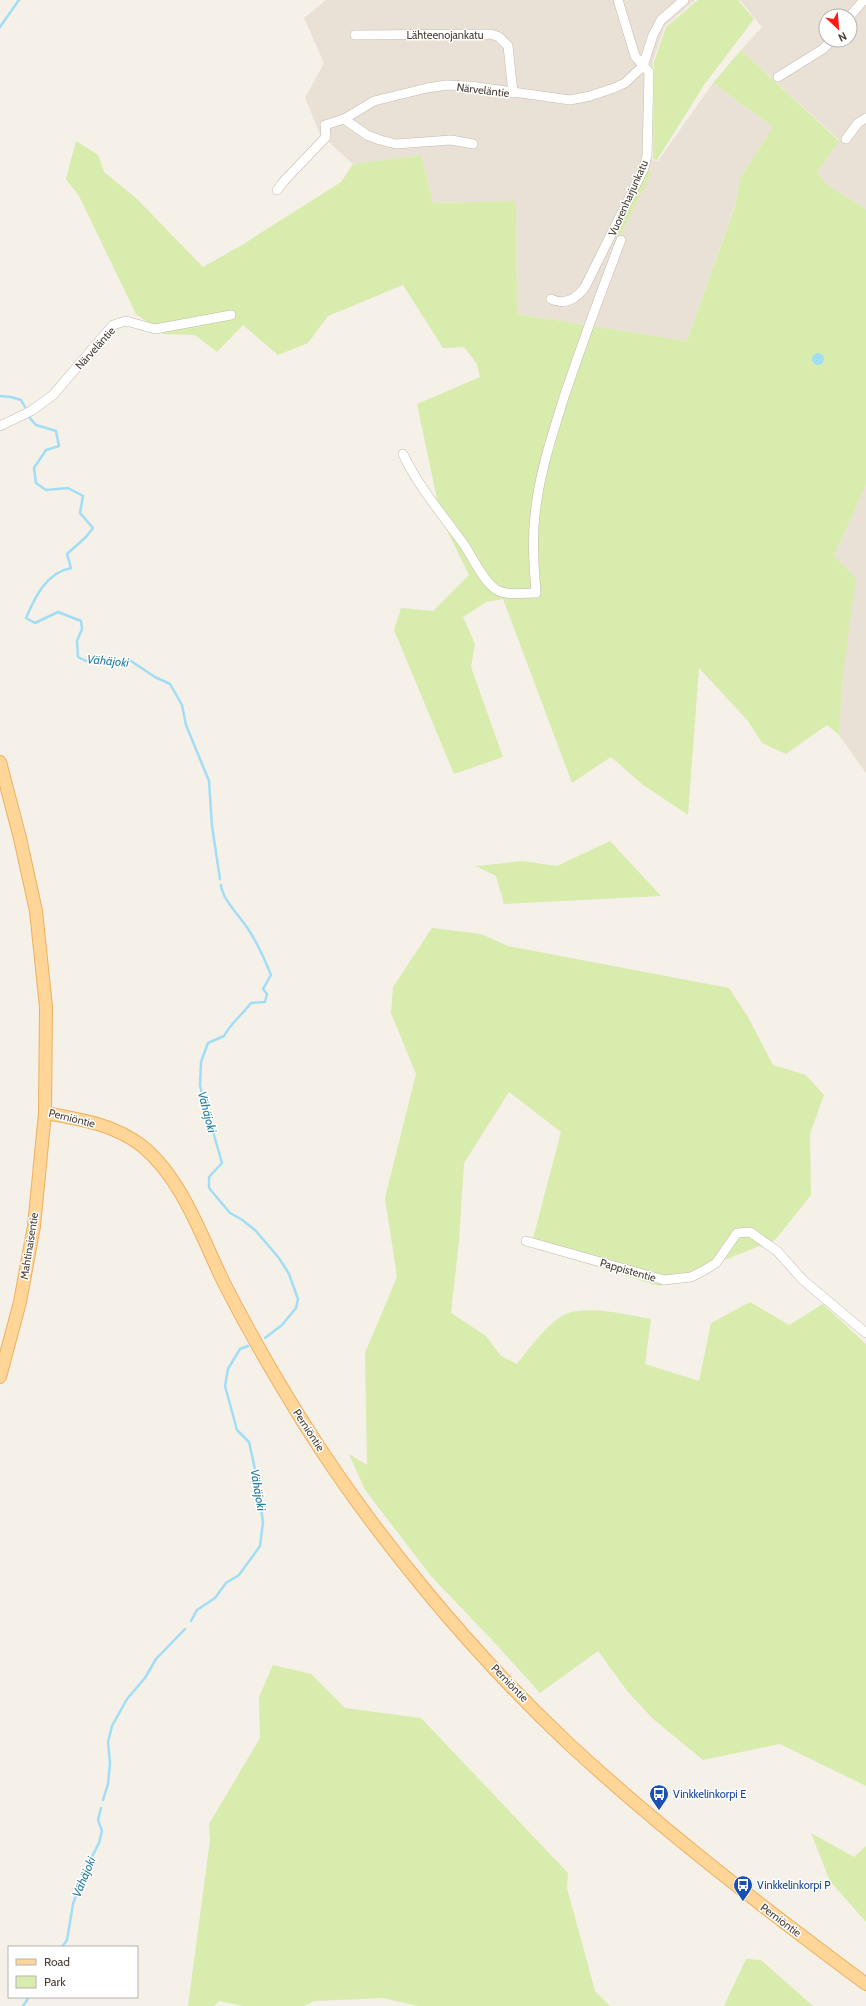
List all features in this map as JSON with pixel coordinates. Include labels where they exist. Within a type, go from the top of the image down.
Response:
[{"type":"main road","name":"Perniöntie","points":[[0,762],[20,838],[36,911],[46,1007],[45,1113],[86,1120],[117,1131],[142,1146],[160,1164],[173,1180],[248,1327],[303,1422],[363,1508],[416,1577],[472,1643],[514,1688],[568,1742],[664,1827],[732,1883],[866,1984]]},
{"type":"main road","name":"Mahtinaisentie","points":[[0,1377],[20,1302],[34,1226],[45,1113]]},
{"type":"street","name":"Vuorenharjunkatu","points":[[551,299],[557,302],[567,302],[579,296],[585,288],[644,168],[647,155],[649,128],[649,72],[635,56],[618,0]]},
{"type":"street","name":"Närveläntie","points":[[277,190],[326,137],[325,125],[344,119],[374,101],[427,88],[447,86],[470,86],[570,100],[590,96],[625,83],[643,66],[653,34],[661,20],[684,0]]},
{"type":"street","points":[[857,8],[864,0]]},
{"type":"street","name":"Lähteenojankatu","points":[[355,35],[491,34],[500,37],[508,46],[513,93]]},
{"type":"street","points":[[778,77],[823,48]]},
{"type":"street","points":[[846,139],[858,123],[866,118]]},
{"type":"street","points":[[344,119],[368,135],[396,144],[451,140],[473,144]]},
{"type":"street","points":[[402,454],[414,478],[464,545],[489,583],[496,590],[506,594],[536,594],[533,548],[534,516],[541,476],[589,322],[621,240]]},
{"type":"street","name":"Närveläntie","points":[[0,426],[31,411],[53,395],[113,325],[126,321],[154,329],[231,315]]},
{"type":"street","name":"Pappistentie","points":[[526,1241],[664,1280],[691,1277],[703,1271],[716,1263],[737,1233],[750,1232],[764,1240],[803,1280],[866,1334]]},
{"type":"shaded area","points":[[326,0],[695,0],[665,26],[653,61],[652,160],[658,161],[713,83],[773,127],[740,178],[735,205],[687,341],[517,314],[516,201],[433,203],[421,155],[353,164],[320,134],[305,98],[324,63],[304,18]]},
{"type":"shaded area","points":[[740,0],[866,0],[866,209],[827,185],[817,172],[839,140],[741,50],[762,27]]},
{"type":"shaded area","points":[[866,485],[866,773],[839,735],[843,675],[834,556]]},
{"type":"green space","points":[[698,0],[738,0],[754,19],[704,85],[657,160],[653,159],[654,62],[666,27]]},
{"type":"green space","points":[[741,50],[839,141],[817,172],[827,185],[866,209],[866,485],[834,556],[856,578],[843,675],[839,735],[827,725],[786,754],[762,743],[748,721],[699,668],[688,815],[643,785],[611,757],[572,783],[503,599],[486,602],[463,617],[475,644],[471,667],[503,757],[454,774],[394,630],[401,608],[433,611],[469,575],[441,518],[417,404],[480,377],[477,364],[464,347],[443,348],[403,285],[328,316],[308,343],[278,355],[243,325],[217,352],[195,335],[164,334],[136,314],[79,196],[66,179],[76,141],[98,155],[104,172],[137,199],[203,267],[242,245],[341,182],[353,164],[421,155],[433,203],[516,201],[517,314],[687,341],[735,206],[740,178],[773,127],[713,83]]},
{"type":"green space","points":[[647,170],[652,172],[619,238],[618,231]]},
{"type":"green space","points":[[610,841],[661,896],[504,904],[496,876],[476,866],[523,861],[557,866]]},
{"type":"green space","points":[[432,928],[481,934],[508,946],[729,988],[748,1017],[773,1065],[806,1075],[824,1095],[810,1134],[811,1195],[775,1240],[659,1286],[531,1246],[561,1132],[509,1092],[464,1163],[459,1241],[451,1313],[486,1336],[501,1356],[517,1364],[546,1329],[566,1314],[585,1310],[620,1313],[651,1319],[645,1364],[699,1381],[711,1323],[750,1302],[789,1325],[823,1304],[866,1344],[866,1786],[780,1744],[703,1760],[652,1718],[628,1692],[598,1651],[540,1693],[431,1576],[365,1490],[349,1454],[367,1465],[365,1353],[397,1277],[385,1198],[416,1074],[391,1013],[393,987]]},
{"type":"green space","points":[[273,1665],[311,1674],[345,1708],[421,1718],[568,1873],[567,1888],[595,1991],[610,2006],[418,2006],[383,1998],[314,2001],[304,2006],[243,2006],[219,2001],[214,2006],[188,2006],[210,1840],[209,1824],[260,1738],[259,1697]]},
{"type":"green space","points":[[811,1833],[854,1857],[866,1846],[866,1922],[830,1881]]},
{"type":"green space","points":[[746,1959],[761,1960],[813,2006],[724,2006]]},
{"type":"water","points":[[818,353],[822,355],[824,359],[822,363],[818,365],[814,363],[812,359],[814,355]]},
{"type":"waterway","points":[[0,27],[19,0]]},
{"type":"waterway","name":"Vähäjoki","points":[[0,396],[21,400],[25,407]]},
{"type":"waterway","name":"Vähäjoki","points":[[28,416],[36,425],[56,431],[59,446],[46,450],[34,468],[36,483],[46,490],[68,488],[83,496],[80,513],[93,528],[86,537],[67,554],[71,568],[62,571],[48,580],[33,602],[26,618],[35,623],[58,612],[81,621],[82,629],[77,641],[78,657],[86,661],[131,661],[155,677],[170,684],[182,705],[186,725],[209,781],[212,826],[220,879]]},
{"type":"waterway","name":"Vähäjoki","points":[[221,885],[225,897],[256,943],[271,975],[263,989],[267,994],[265,1002],[251,1003],[224,1036],[208,1043],[201,1062],[200,1086],[222,1163],[209,1177],[209,1188],[230,1213],[241,1219],[255,1230],[279,1258],[289,1274],[298,1299],[296,1308],[282,1325],[265,1338]]},
{"type":"waterway","name":"Vähäjoki","points":[[191,1621],[197,1610],[215,1598],[226,1583],[239,1575],[260,1546],[263,1522],[255,1469],[249,1442],[237,1430],[225,1386],[228,1369],[240,1349],[248,1346]]},
{"type":"waterway","name":"Vähäjoki","points":[[103,1800],[108,1784],[110,1763],[108,1742],[112,1726],[127,1699],[145,1678],[156,1659],[185,1629]]},
{"type":"waterway","name":"Vähäjoki","points":[[63,1946],[67,1940],[73,1904],[85,1870],[99,1843],[102,1831],[98,1820],[101,1808]]},
{"type":"waterway","name":"Vähäjoki","points":[[23,2006],[28,1998]]},
{"type":"place","name":"Vinkkelinkorpi E","points":[[659,1811]]},
{"type":"place","name":"Vinkkelinkorpi P","points":[[743,1902]]}]
